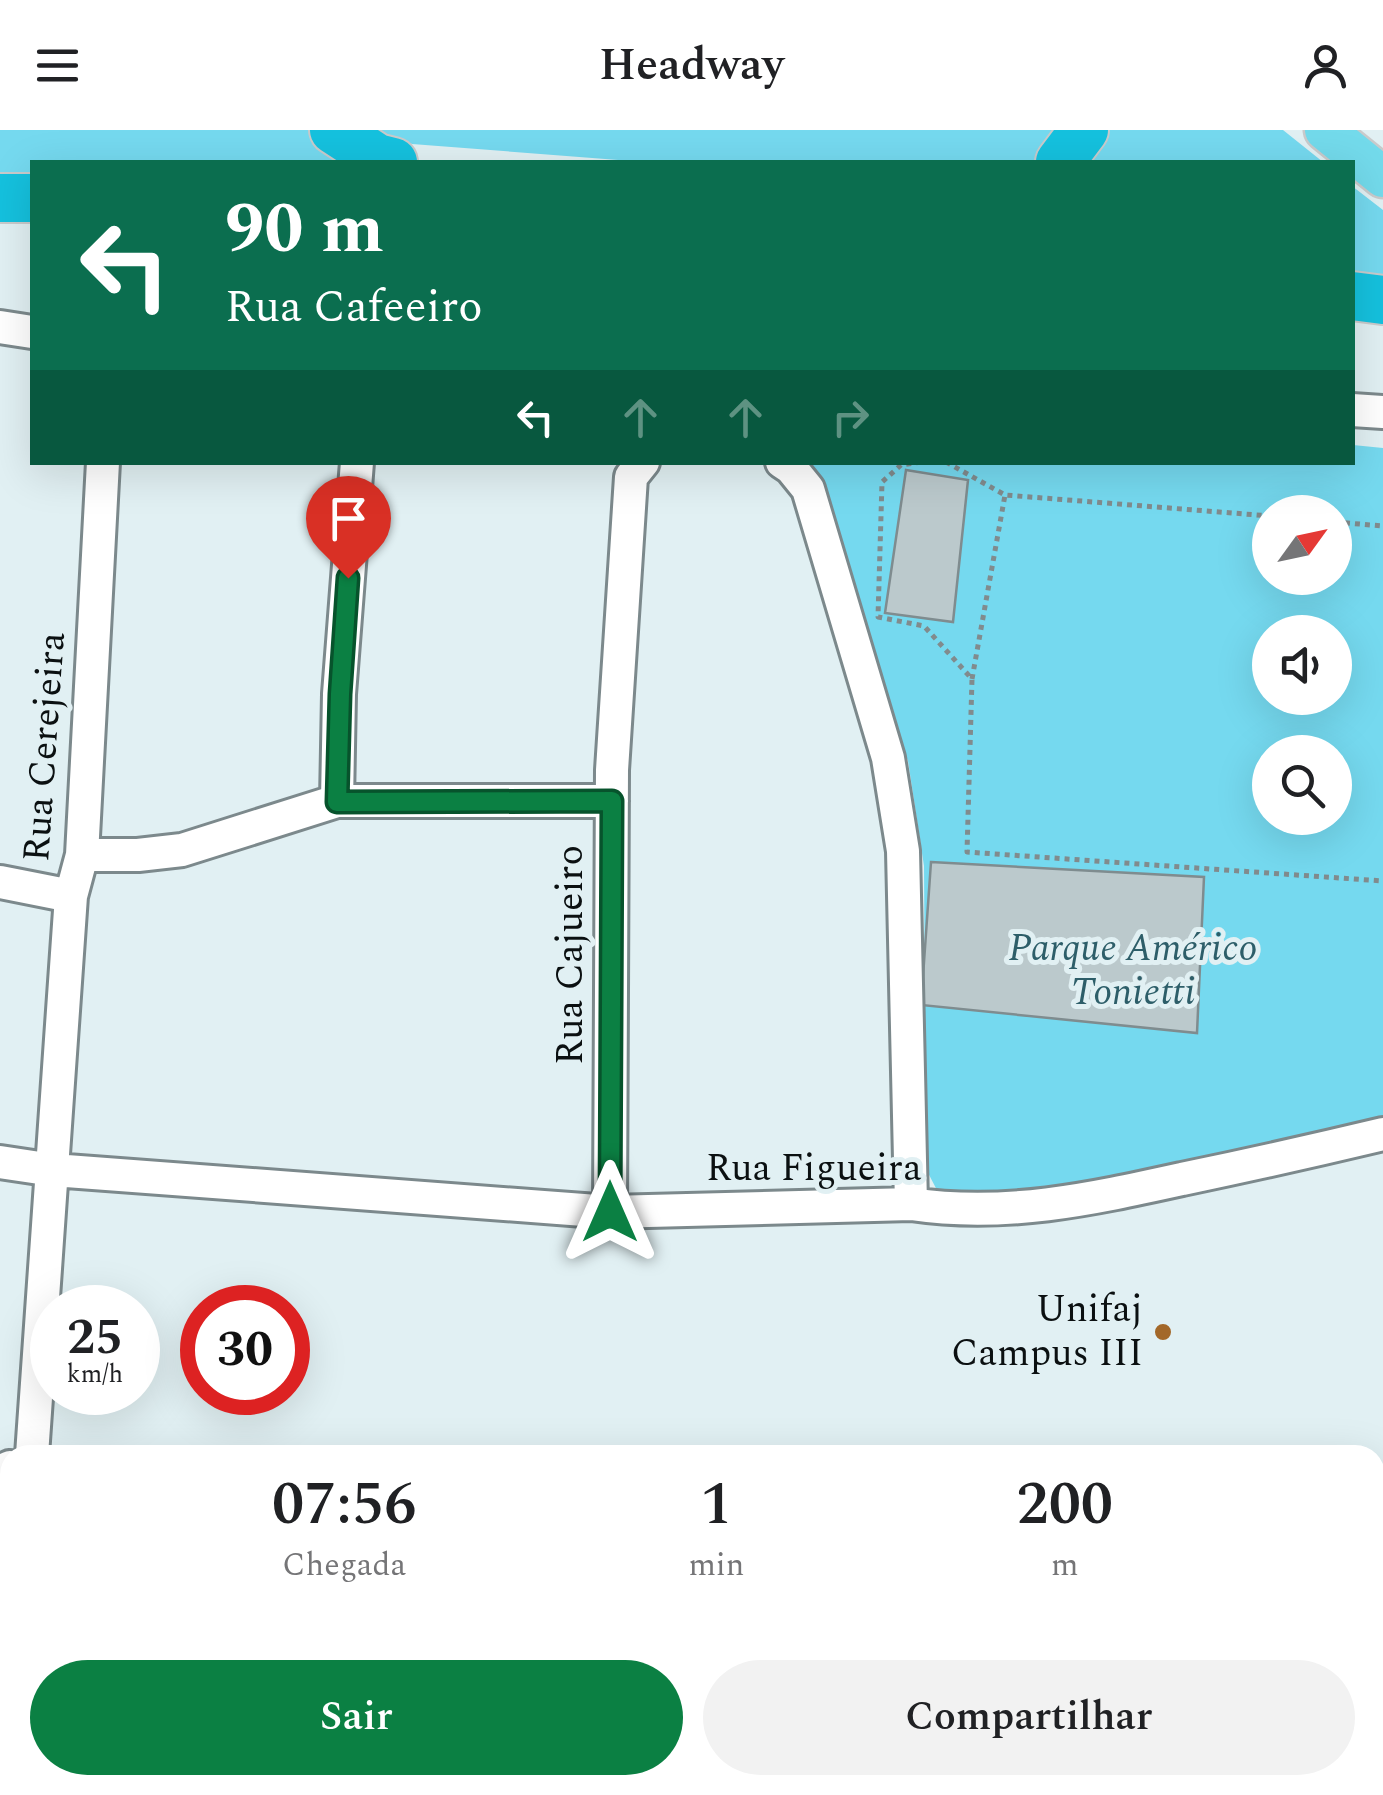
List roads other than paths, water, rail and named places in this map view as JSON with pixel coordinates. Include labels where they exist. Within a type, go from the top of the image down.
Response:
[{"type":"highway","points":[[334,130],[384,160]]},
{"type":"highway","points":[[1062,160],[1084,130]]},
{"type":"highway","points":[[0,198],[30,198]]},
{"type":"highway","points":[[1355,296],[1383,300]]},
{"type":"main road","points":[[1325,130],[1383,177]]},
{"type":"street","points":[[0,327],[30,332]]},
{"type":"street","points":[[1355,410],[1383,412]]},
{"type":"street","name":"Rua Cerejeira","points":[[33,1445],[71,896],[82,855],[103,465]]},
{"type":"street","points":[[337,802],[340,694],[357,465]]},
{"type":"street","name":"Rua Cajueiro","points":[[610,1212],[612,801],[631,477],[640,465]]},
{"type":"street","points":[[786,465],[808,490],[888,758],[903,852],[911,1204]]},
{"type":"street","points":[[82,855],[182,850],[337,802],[612,801]]},
{"type":"street","points":[[0,882],[71,896]]},
{"type":"street","name":"Rua Figueira","points":[[0,1162],[53,1170],[610,1212],[911,1204],[1017,1210],[1073,1203],[1383,1134]]},
{"type":"place","name":"Unifaj Campus III","points":[[1163,1332]]},
{"type":"park label","name":"Parque Américo Tonietti","points":[[1133,971]]}]
